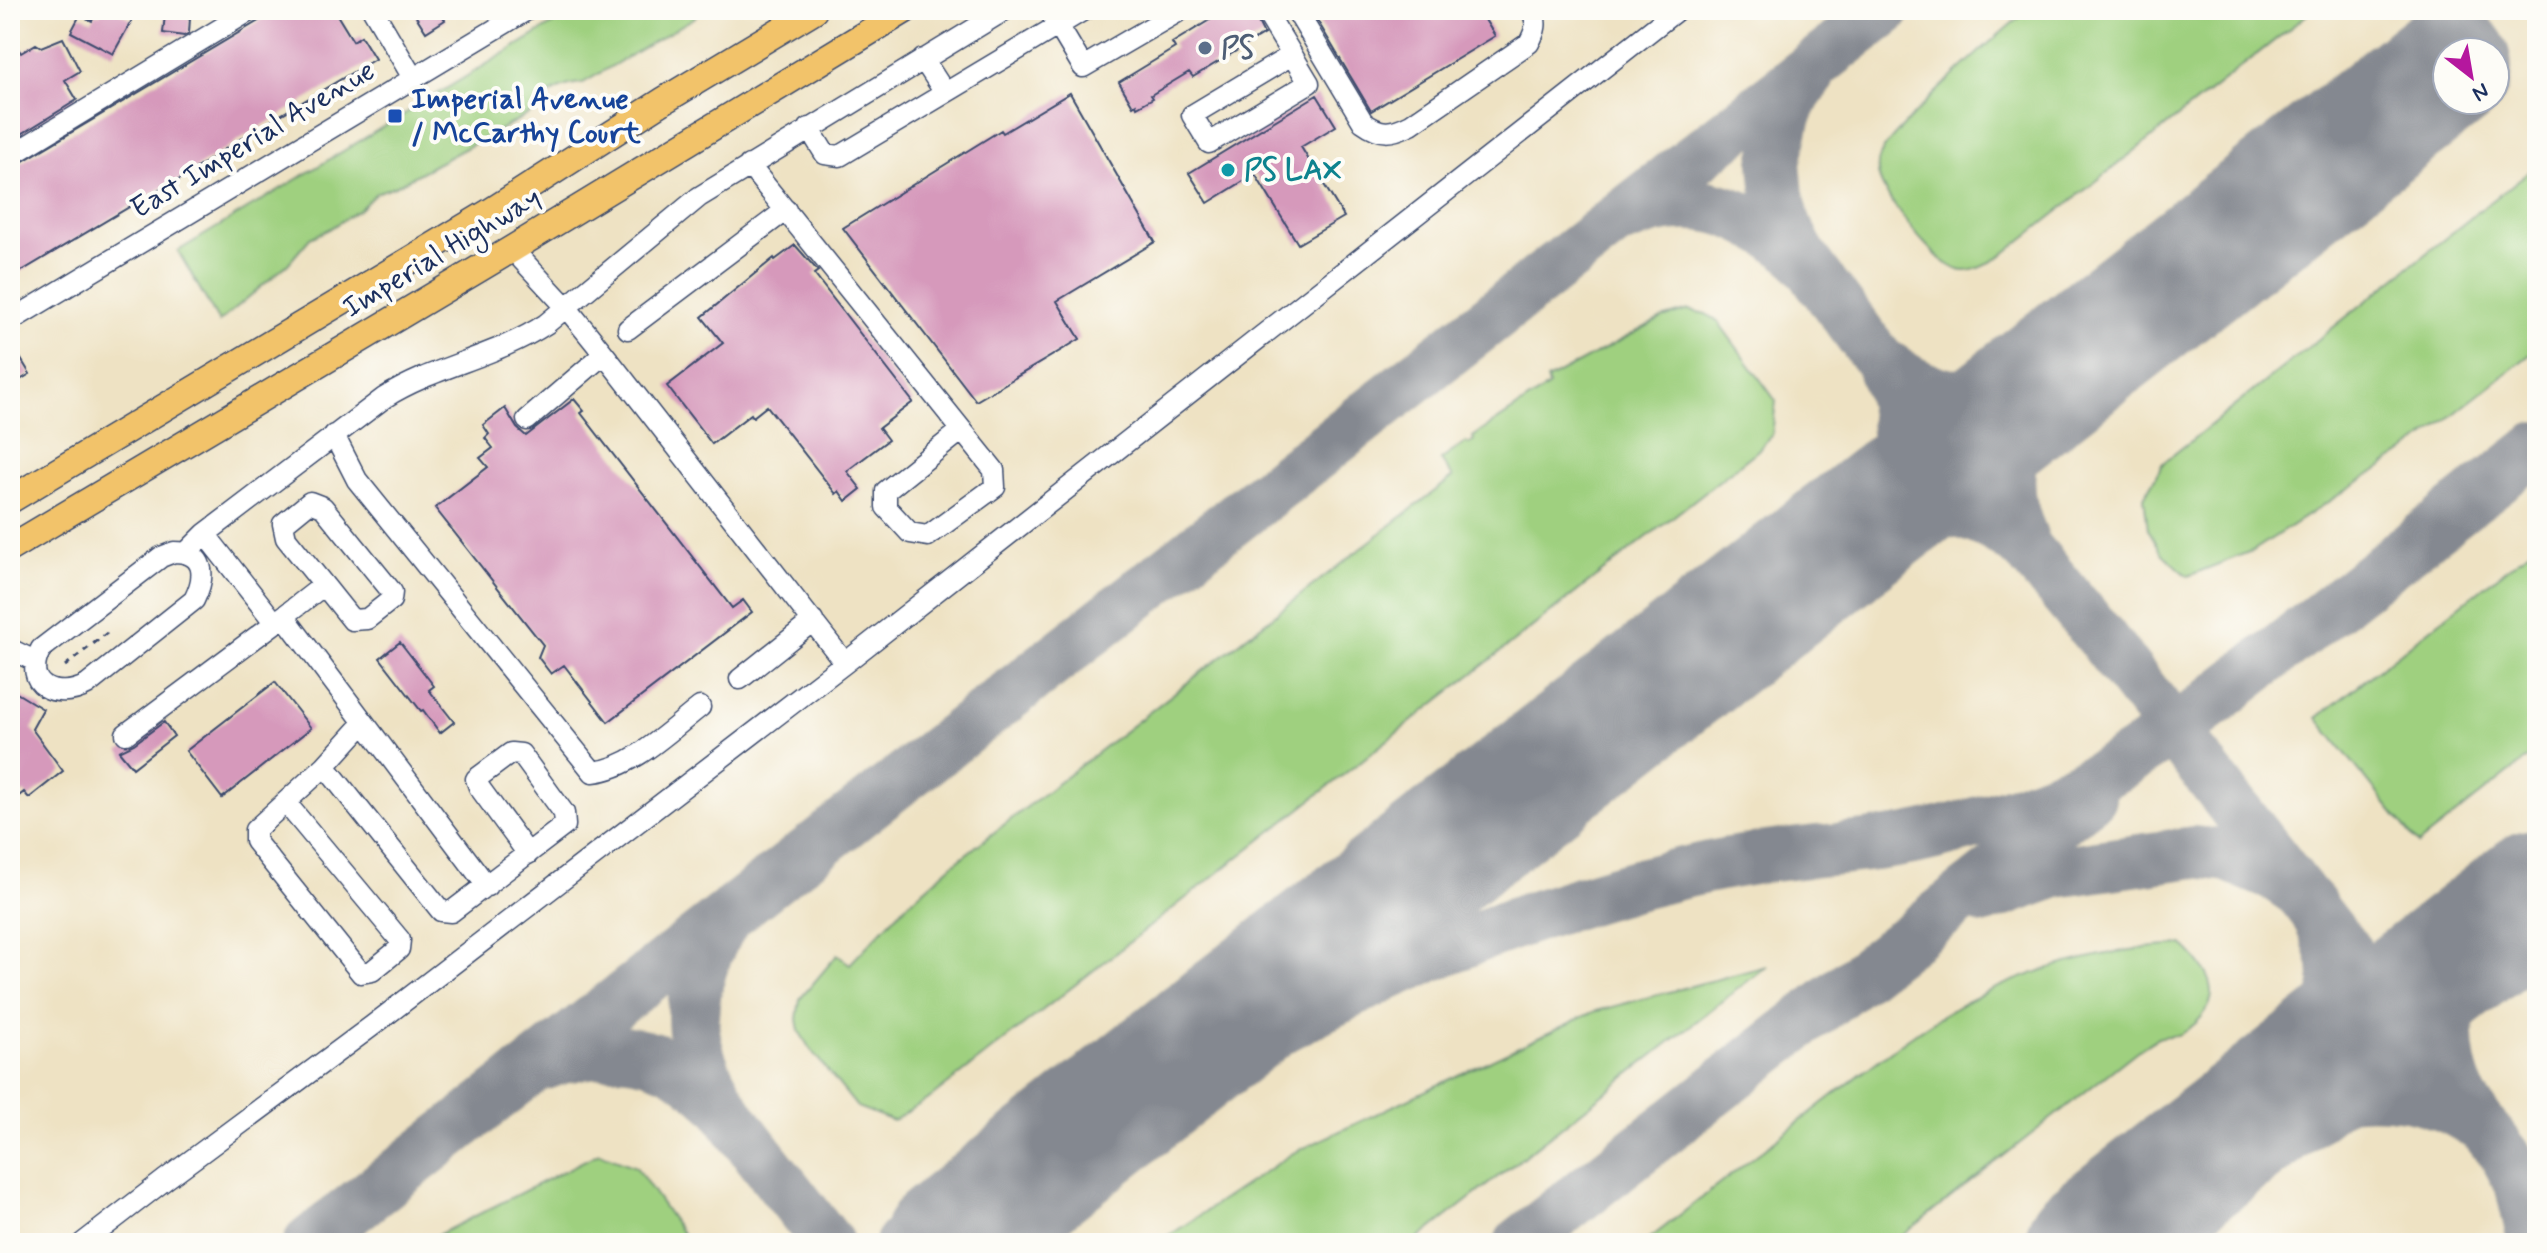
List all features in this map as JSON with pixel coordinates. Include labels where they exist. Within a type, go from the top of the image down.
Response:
[{"type":"main road","name":"Imperial Highway","points":[[10,500],[490,212],[663,101],[814,10]]},
{"type":"main road","name":"Imperial Highway","points":[[10,548],[905,10]]},
{"type":"main road","points":[[490,212],[512,249]]},
{"type":"street","points":[[10,156],[251,10]]},
{"type":"street","points":[[373,10],[413,78]]},
{"type":"street","name":"East Imperial Avenue","points":[[10,321],[527,10]]},
{"type":"street","points":[[187,552],[205,534],[395,391],[524,339],[699,197],[1005,10]]},
{"type":"street","points":[[809,128],[825,154],[840,156],[945,93],[1054,18],[1084,10]]},
{"type":"street","points":[[1054,18],[1083,67],[1181,10]]},
{"type":"street","points":[[1265,10],[1309,83],[1209,143],[1192,115],[1292,55]]},
{"type":"street","points":[[1296,10],[1363,122],[1377,132],[1393,133],[1411,124],[1529,43],[1536,30],[1535,15],[1531,10]]},
{"type":"street","points":[[83,1243],[845,663],[1677,10]]},
{"type":"street","points":[[923,59],[945,93]]},
{"type":"street","points":[[749,165],[786,210],[962,430],[994,470],[995,487],[928,536],[910,533],[886,507],[886,491],[962,430]]},
{"type":"street","points":[[628,329],[786,210]]},
{"type":"street","points":[[512,249],[604,354],[845,663]]},
{"type":"street","points":[[527,420],[604,354]]},
{"type":"street","points":[[334,435],[357,480],[593,772],[610,770],[629,759],[700,707]]},
{"type":"street","points":[[310,502],[323,507],[392,592],[391,600],[367,619],[352,620],[324,585],[286,538],[283,524],[310,502]]},
{"type":"street","points":[[205,534],[364,723],[487,886]]},
{"type":"street","points":[[174,552],[187,552],[197,559],[202,571],[194,600],[87,685],[74,692],[58,693],[45,687],[35,673],[35,661],[41,649],[161,557],[174,552]]},
{"type":"street","points":[[126,734],[324,585]]},
{"type":"street","points":[[740,679],[813,621]]},
{"type":"street","points":[[10,649],[35,661]]},
{"type":"street","points":[[286,803],[400,940],[399,949],[372,971],[361,973],[255,841],[255,830],[325,766],[364,723]]},
{"type":"street","points":[[325,766],[441,911],[451,912],[487,886],[528,854],[565,825],[564,813],[521,754],[511,753],[476,779],[528,854]]},
{"type":"path","points":[[65,666],[107,633]]},
{"type":"green space","points":[[576,10],[702,10],[694,18],[583,83],[554,91],[533,112],[397,185],[376,193],[360,209],[310,238],[288,264],[219,322],[178,251]]},
{"type":"green space","points":[[2028,10],[2313,10],[2004,254],[1985,265],[1965,271],[1943,261],[1918,236],[1887,195],[1878,170],[1879,159],[1890,141],[1939,89]]},
{"type":"green space","points":[[2537,165],[2537,349],[2408,450],[2254,550],[2188,576],[2163,554],[2148,529],[2144,497],[2163,463]]},
{"type":"green space","points":[[1689,310],[1706,314],[1719,323],[1776,401],[1772,435],[1757,451],[933,1096],[893,1121],[857,1107],[810,1049],[799,1031],[797,1019],[800,999],[837,955],[850,964],[902,909],[952,865],[1453,477],[1441,460],[1466,442],[1469,444],[1473,437],[1549,386],[1547,380],[1662,318]]},
{"type":"green space","points":[[2537,545],[2537,751],[2418,844],[2317,718]]},
{"type":"green space","points":[[2183,945],[2203,968],[2212,989],[2206,1011],[2197,1022],[2183,1033],[2158,1038],[2137,1051],[1893,1243],[1644,1243],[1883,1057],[1966,1002],[2017,979],[2072,962],[2127,950]]},
{"type":"green space","points":[[1767,966],[1413,1243],[1158,1243],[1293,1153],[1593,1012]]},
{"type":"green space","points":[[599,1153],[636,1167],[689,1243],[422,1243]]},
{"type":"building","points":[[102,10],[115,10],[132,20],[113,54],[71,32],[80,15],[92,21],[96,13],[99,15]]},
{"type":"building","points":[[277,10],[334,10],[353,41],[361,36],[375,59],[240,139],[174,183],[10,278],[10,169]]},
{"type":"building","points":[[412,10],[439,10],[445,20],[426,32]]},
{"type":"building","points":[[1226,10],[1252,10],[1264,34],[1193,77],[1189,72],[1151,95],[1153,98],[1137,107],[1136,104],[1133,106],[1119,82],[1175,48],[1172,43]]},
{"type":"building","points":[[1311,10],[1479,10],[1495,36],[1371,111]]},
{"type":"building","points":[[165,15],[190,18],[189,33],[184,36],[163,33]]},
{"type":"building","points":[[10,36],[21,53],[36,44],[41,47],[63,38],[80,71],[65,80],[77,100],[10,141]]},
{"type":"building","points":[[1070,93],[1155,242],[1057,301],[1080,339],[976,401],[843,228],[1001,130],[1003,133]]},
{"type":"building","name":"PS LAX","points":[[1317,95],[1336,126],[1301,147],[1344,217],[1298,244],[1255,174],[1208,203],[1189,173]]},
{"type":"building","points":[[795,245],[818,271],[814,274],[913,402],[879,428],[888,440],[847,471],[861,489],[846,501],[839,491],[836,494],[767,406],[753,417],[751,414],[712,444],[667,386],[723,343],[702,317],[774,258]]},
{"type":"building","points":[[10,341],[30,374],[10,386]]},
{"type":"building","points":[[574,399],[584,411],[581,413],[732,608],[743,600],[752,612],[608,722],[564,665],[551,674],[538,657],[543,645],[435,508],[488,467],[480,458],[493,448],[485,438],[489,434],[483,425],[505,408],[526,436]]},
{"type":"building","points":[[400,642],[434,686],[429,690],[454,722],[440,733],[380,658]]},
{"type":"building","points":[[275,682],[311,728],[222,798],[186,751]]},
{"type":"building","points":[[10,689],[43,709],[32,729],[63,771],[29,798],[24,792],[10,803]]},
{"type":"building","points":[[164,722],[174,736],[133,768],[119,751]]},
{"type":"taxiway","points":[[309,1243],[1885,10]]},
{"type":"taxiway","points":[[1809,76],[1786,115],[1775,163],[1778,196],[1786,226],[1800,254],[1876,356],[2103,640],[2505,1155],[2520,1183],[2534,1243]]},
{"type":"taxiway","points":[[1623,219],[1673,205],[1717,208],[1758,226],[1800,254]]},
{"type":"taxiway","points":[[2022,536],[2010,496],[2010,476],[2017,436],[2025,417],[2050,384],[2198,263]]},
{"type":"taxiway","points":[[1889,367],[1930,389],[1975,396],[2019,387],[2060,364]]},
{"type":"taxiway","points":[[1842,535],[1874,500],[1892,460],[1896,416],[1883,369]]},
{"type":"taxiway","points":[[2168,737],[2537,448]]},
{"type":"taxiway","points":[[1773,594],[1860,533],[1889,519],[1918,511],[1949,511],[1982,521],[2018,542]]},
{"type":"taxiway","points":[[1003,1198],[1242,1050],[1366,985],[1451,947],[1539,915],[1672,875],[1754,859],[1913,839],[2001,816],[2045,801],[2107,772],[2195,716]]},
{"type":"taxiway","points":[[1520,1243],[2090,797]]},
{"type":"taxiway","points":[[1984,898],[2056,872],[2194,852],[2228,856],[2279,878],[2312,906],[2325,931],[2334,962],[2336,994],[2330,1025],[2295,1083]]},
{"type":"taxiway","points":[[723,923],[707,953],[697,985],[693,1010],[699,1056],[718,1098],[731,1117],[828,1243]]},
{"type":"taxiway","points":[[2460,1093],[2448,1047],[2451,1006],[2467,967],[2493,928]]},
{"type":"taxiway","points":[[545,1064],[579,1054],[634,1054],[668,1064],[718,1101]]},
{"type":"taxiway","points":[[2204,1154],[2283,1111],[2340,1095],[2369,1092],[2426,1099],[2478,1125]]},
{"type":"taxiway","points":[[901,1243],[941,1234],[988,1210]]},
{"type":"runway","points":[[947,1243],[2431,80]]},
{"type":"runway","points":[[2090,1243],[2537,894]]},
{"type":"place","name":"PS","points":[[1205,48]]},
{"type":"place","name":"Imperial Avenue / McCarthy Court","points":[[395,116]]},
{"type":"place","name":"PS LAX","points":[[1228,170]]}]
